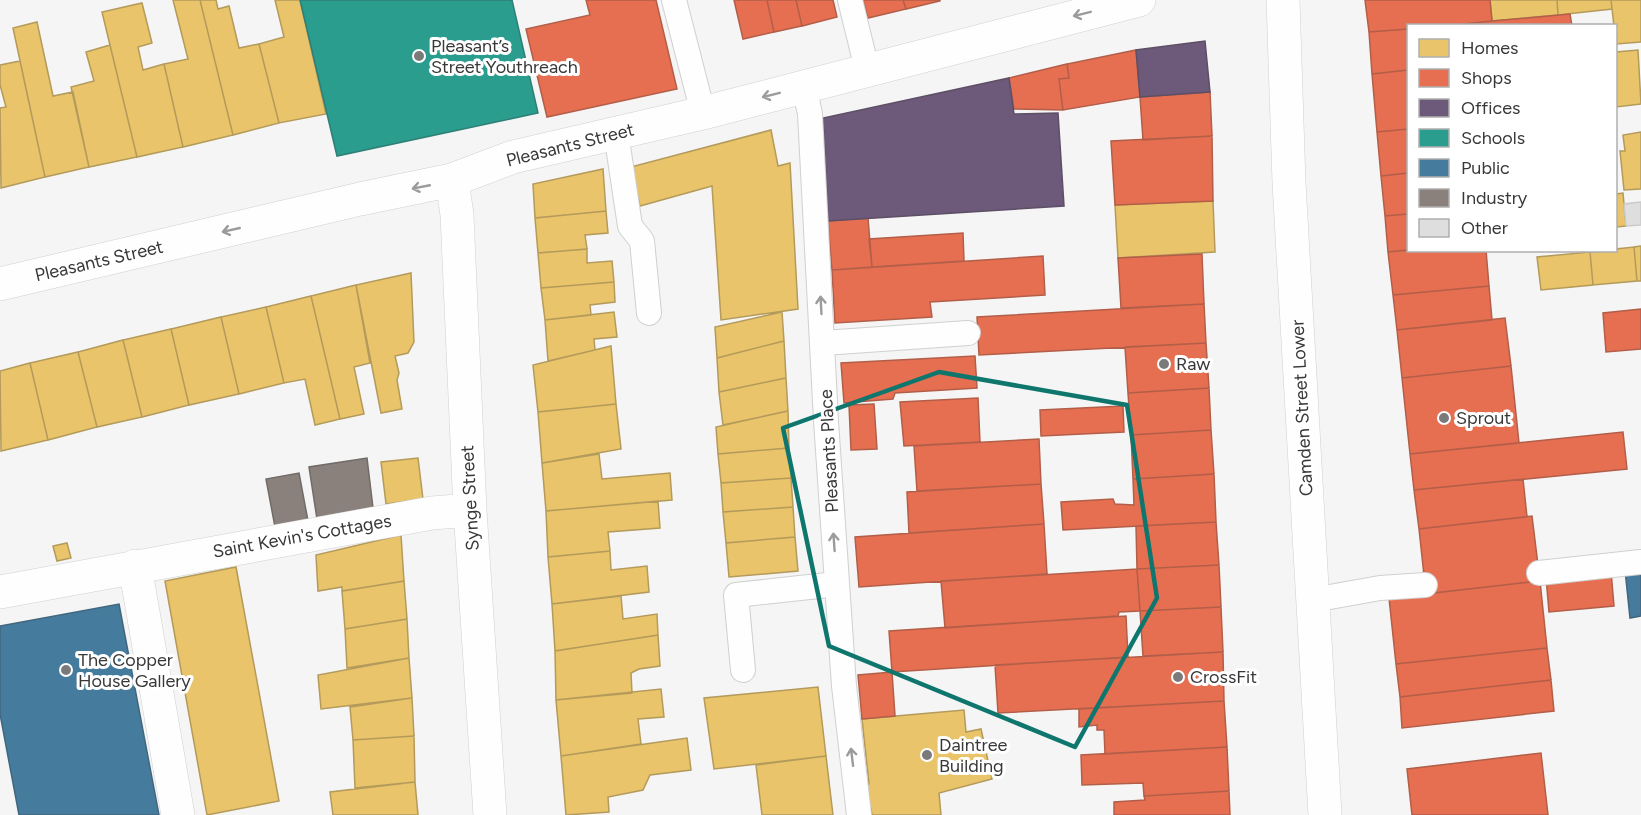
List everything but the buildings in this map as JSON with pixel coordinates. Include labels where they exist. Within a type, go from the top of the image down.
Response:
[{"type":"street","name":"Pleasants Street","points":[[0,284],[360,199],[452,180],[513,157],[703,112],[1139,0]]},
{"type":"street","name":"Camden Street Lower","points":[[1283,0],[1289,183],[1325,815]]},
{"type":"street","name":"Synge Street","points":[[452,180],[457,215],[470,510],[490,815]]},
{"type":"street","name":"Saint Kevin's Cottages","points":[[0,592],[432,513],[470,510]]},
{"type":"street","points":[[135,566],[178,815]]},
{"type":"lane","points":[[674,0],[703,112]]},
{"type":"lane","points":[[850,0],[867,69]]},
{"type":"lane","name":"Pleasants Place","points":[[804,86],[810,114],[844,686],[859,815]]},
{"type":"lane","points":[[616,133],[630,226],[642,241],[649,313]]},
{"type":"lane","points":[[823,343],[968,333]]},
{"type":"lane","points":[[1539,573],[1641,562]]},
{"type":"lane","points":[[743,670],[736,595],[837,584]]},
{"type":"lane","points":[[1313,600],[1380,588],[1425,585]]},
{"type":"highlighted area","points":[[939,372],[1127,405],[1157,598],[1075,747],[829,646],[783,428]]},
{"type":"place","name":"Pleasant’s Street Youthreach","points":[[419,56]]},
{"type":"place","name":"Raw","points":[[1164,364]]},
{"type":"place","name":"Sprout","points":[[1444,418]]},
{"type":"place","name":"The Copper House Gallery","points":[[66,670]]},
{"type":"place","name":"CrossFit","points":[[1178,677]]},
{"type":"place","name":"Daintree Building","points":[[927,755]]}]
